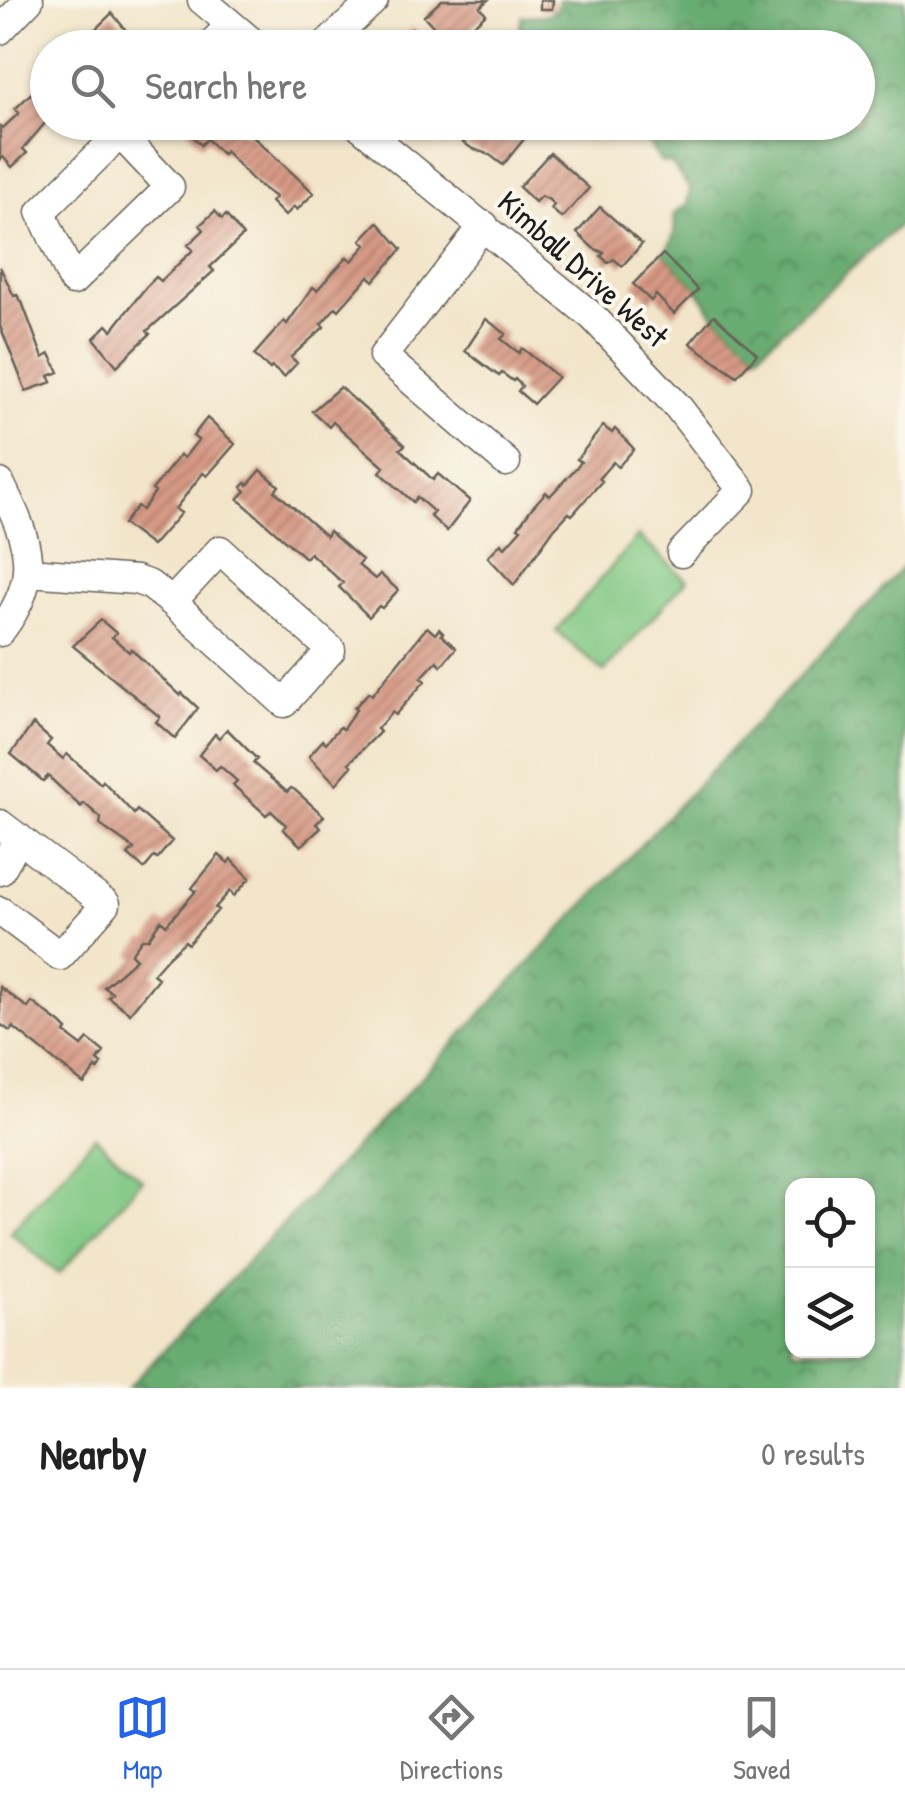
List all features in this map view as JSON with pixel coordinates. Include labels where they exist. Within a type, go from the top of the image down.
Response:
[{"type":"street","points":[[0,30],[30,0]]},
{"type":"street","points":[[202,0],[235,30]]},
{"type":"street","points":[[342,30],[374,0]]},
{"type":"street","points":[[226,30],[230,26]]},
{"type":"street","points":[[114,140],[41,212],[74,281],[170,186],[135,140]]},
{"type":"street","name":"Kimball Drive West","points":[[379,140],[582,306],[678,407],[742,490],[681,553]]},
{"type":"street","points":[[484,224],[383,356],[506,462]]},
{"type":"street","points":[[0,483],[17,518],[29,572],[17,606],[0,632]]},
{"type":"street","points":[[29,572],[136,580],[150,585],[284,702],[331,650],[220,550],[172,602]]},
{"type":"street","points":[[0,871],[10,831],[106,904],[60,956],[0,911]]},
{"type":"green space","points":[[559,0],[905,0],[905,220],[757,354],[714,315],[698,290],[663,254],[673,236],[674,214],[687,204],[690,189],[671,163],[661,162],[648,140],[875,140],[875,30],[519,30],[522,16],[540,16],[557,6]]},
{"type":"green space","points":[[638,536],[687,580],[604,672],[556,631]]},
{"type":"green space","points":[[905,565],[905,1388],[128,1388]]},
{"type":"green space","points":[[95,1137],[142,1180],[59,1274],[10,1232]]},
{"type":"building","points":[[442,0],[488,0],[480,7],[486,14],[468,30],[437,30],[424,16]]},
{"type":"building","points":[[540,0],[553,0],[552,9],[540,9]]},
{"type":"building","points":[[112,13],[126,30],[94,30]]},
{"type":"building","points":[[30,94],[31,140],[23,149],[27,153],[12,167],[3,157],[0,160],[0,126],[3,128],[19,113],[15,109]]},
{"type":"building","points":[[208,140],[257,140],[314,193],[285,216],[271,202],[275,197],[225,151],[222,154]]},
{"type":"building","points":[[460,140],[523,140],[503,165]]},
{"type":"building","points":[[550,153],[589,188],[562,218],[551,209],[554,205],[548,199],[541,196],[535,202],[519,187]]},
{"type":"building","points":[[600,207],[642,244],[622,266],[614,259],[608,263],[601,256],[604,253],[577,233]]},
{"type":"building","points":[[215,211],[222,219],[226,215],[243,236],[210,267],[214,271],[147,331],[150,334],[117,366],[94,338],[107,325],[112,330],[156,277],[161,281],[193,250],[188,245],[204,230],[200,225]]},
{"type":"building","points":[[378,222],[402,249],[374,281],[369,276],[339,310],[336,307],[321,324],[324,327],[291,357],[297,363],[284,377],[270,369],[254,355],[284,321],[287,324],[313,287],[317,290],[347,257],[352,261],[366,245],[361,240]]},
{"type":"building","points":[[663,254],[698,290],[674,314],[656,295],[651,301],[633,284]]},
{"type":"building","points":[[0,267],[14,296],[22,302],[43,358],[50,354],[59,372],[49,376],[52,382],[26,391],[0,326]]},
{"type":"building","points":[[714,315],[757,354],[737,376],[690,343]]},
{"type":"building","points":[[486,319],[506,334],[501,339],[519,353],[522,348],[558,377],[533,404],[518,391],[522,386],[515,379],[502,373],[499,376],[465,351]]},
{"type":"building","points":[[340,387],[405,445],[400,449],[433,480],[438,474],[470,501],[447,531],[417,497],[413,502],[380,472],[384,467],[333,422],[329,427],[312,411]]},
{"type":"building","points":[[207,418],[235,444],[207,476],[203,473],[175,509],[181,513],[152,546],[123,524],[137,506],[142,510],[155,492],[152,490],[180,455],[184,458],[198,440],[193,436]]},
{"type":"building","points":[[603,426],[612,433],[615,429],[634,449],[618,467],[613,462],[599,478],[602,481],[554,529],[514,585],[488,557],[501,543],[505,547],[546,492],[550,496],[575,469],[581,462],[577,459]]},
{"type":"building","points":[[261,470],[279,486],[275,491],[326,536],[329,531],[362,560],[358,565],[375,579],[380,574],[398,590],[382,608],[379,606],[369,617],[339,587],[343,583],[310,553],[305,558],[238,499],[246,491],[242,487]]},
{"type":"building","points":[[101,620],[116,633],[112,637],[198,708],[175,739],[156,722],[160,717],[73,646]]},
{"type":"building","points":[[427,627],[435,634],[439,629],[456,648],[441,666],[437,661],[421,678],[425,681],[377,729],[380,732],[349,763],[352,766],[336,784],[309,756],[323,740],[326,743],[340,727],[343,729],[354,708],[369,692],[372,695]]},
{"type":"building","points":[[33,724],[51,740],[47,745],[63,759],[67,754],[101,784],[103,781],[134,814],[137,810],[172,841],[157,859],[154,857],[144,869],[128,855],[134,849],[100,825],[101,818],[84,803],[81,807],[48,776],[43,781],[11,754]]},
{"type":"building","points":[[227,729],[257,759],[253,763],[287,792],[295,790],[324,816],[316,824],[321,828],[301,846],[271,811],[266,815],[233,785],[237,781],[199,755],[215,734],[219,738]]},
{"type":"building","points":[[219,855],[228,863],[231,859],[250,878],[234,896],[230,891],[188,944],[185,941],[168,957],[153,974],[158,978],[130,1013],[108,997],[112,993],[104,987],[136,959],[131,954],[142,939],[148,939],[161,920],[166,925],[196,891],[192,888]]},
{"type":"building","points":[[0,987],[28,1008],[32,1002],[82,1046],[88,1039],[104,1052],[98,1060],[102,1064],[98,1070],[84,1084],[13,1027],[10,1031],[0,1024]]}]
